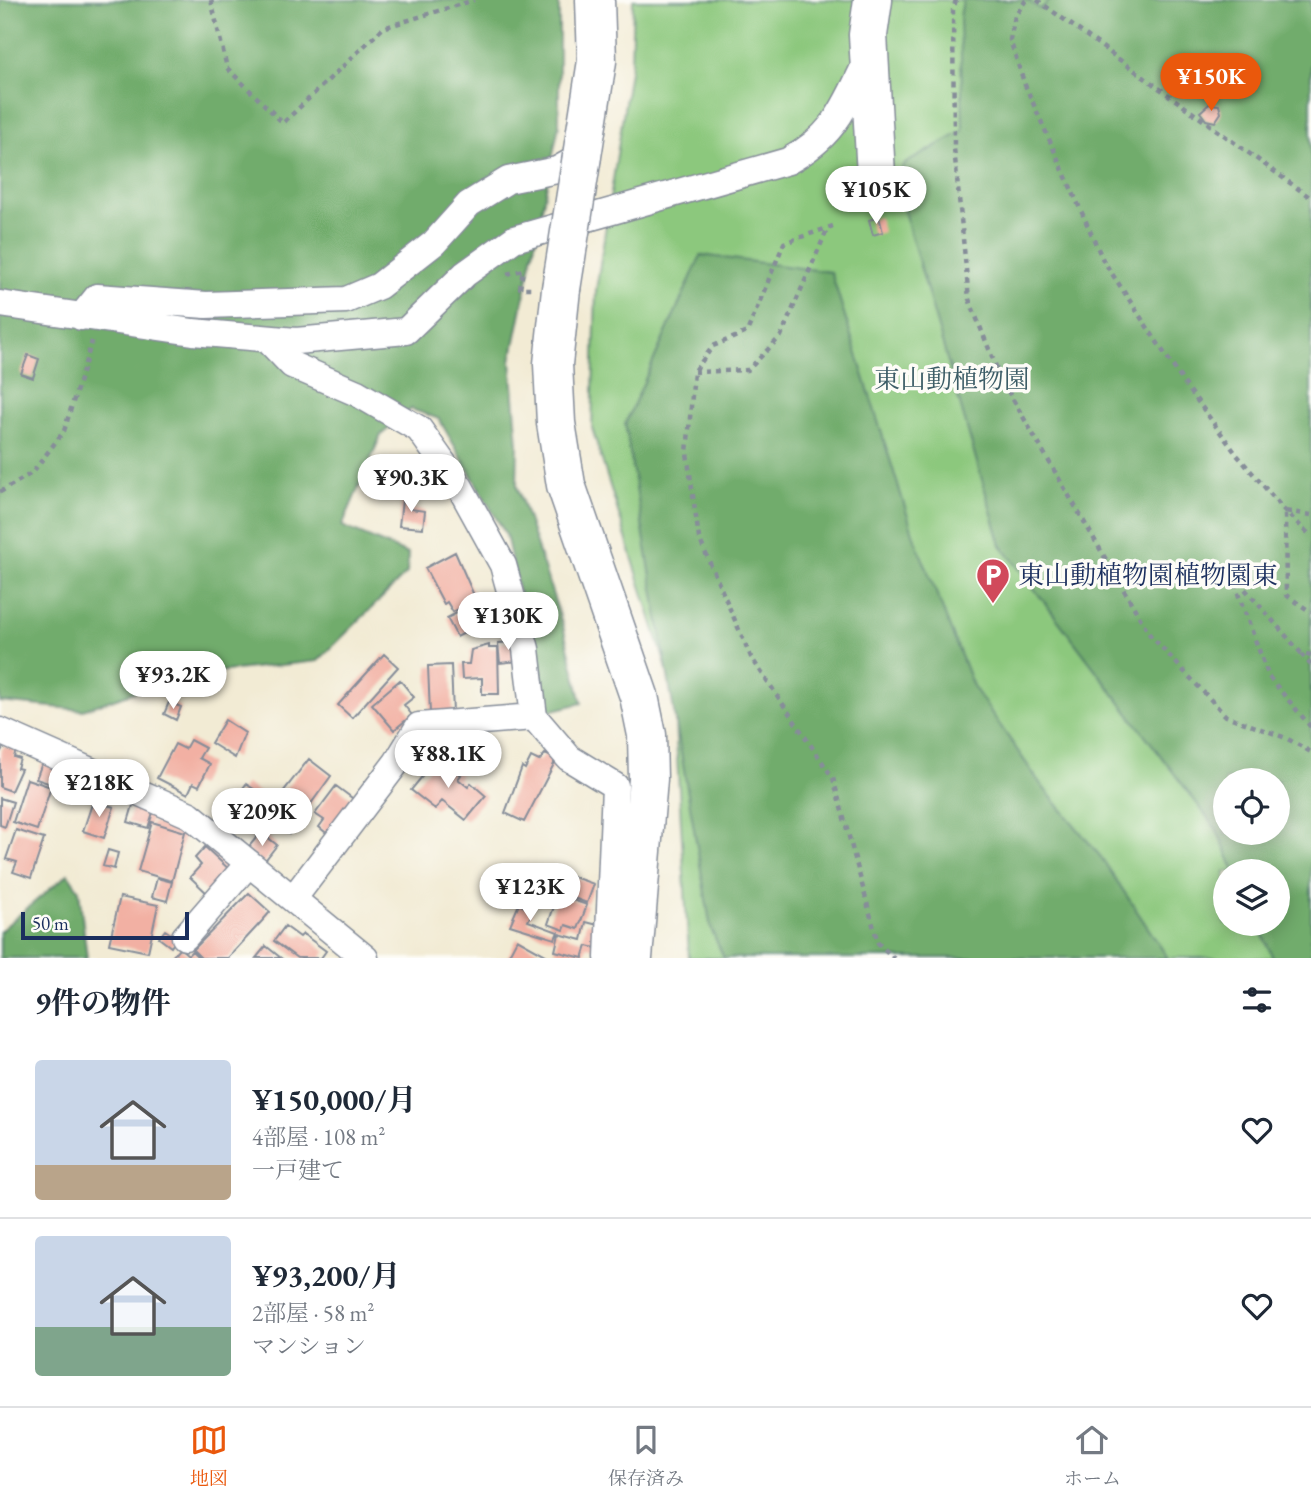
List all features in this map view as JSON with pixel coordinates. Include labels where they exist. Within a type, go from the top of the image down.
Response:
[{"type":"street","points":[[596,0],[597,61],[582,156],[550,288],[556,423],[566,485],[639,696],[648,735],[648,779],[633,958]]},
{"type":"street","points":[[873,0],[867,35],[876,175]]},
{"type":"street","points":[[0,304],[90,318],[296,341],[406,331],[465,274],[514,239],[788,161],[816,146],[838,118],[869,56]]},
{"type":"street","points":[[90,318],[97,297],[206,305],[346,300],[379,286],[434,243],[468,204],[508,180],[557,170],[582,156]]},
{"type":"street","points":[[267,339],[292,365],[358,393],[419,429],[460,487],[502,565],[526,649],[534,717],[569,758],[615,786],[608,958]]},
{"type":"street","points":[[293,899],[397,762],[419,726],[534,717]]},
{"type":"street","points":[[0,731],[190,815],[365,958]]},
{"type":"street","points":[[185,937],[249,863]]},
{"type":"path","points":[[211,0],[227,68],[283,123],[383,28],[474,0]]},
{"type":"path","points":[[956,0],[953,10],[954,148],[969,299],[1001,379],[1150,635],[1226,716],[1286,738],[1311,752]]},
{"type":"path","points":[[1026,0],[1015,16],[1010,40],[1025,85],[1103,260],[1182,380],[1237,455],[1285,512],[1311,536]]},
{"type":"path","points":[[1037,0],[1311,198]]},
{"type":"path","points":[[834,226],[784,243],[747,332],[713,346],[694,372],[687,453],[699,538],[751,657],[833,778],[878,943],[894,958]]},
{"type":"path","points":[[694,372],[748,370],[781,336],[827,230]]},
{"type":"path","points":[[500,276],[523,270],[520,288],[550,288]]},
{"type":"path","points":[[0,492],[32,473],[64,431],[90,318]]},
{"type":"path","points":[[1285,512],[1311,515]]},
{"type":"path","points":[[1285,512],[1286,595],[1311,612]]},
{"type":"path","points":[[1311,665],[1230,572],[1269,677],[1311,727]]},
{"type":"path","points":[[1301,653],[1311,655]]},
{"type":"green space","points":[[0,0],[559,0],[559,125],[511,361],[518,444],[517,486],[563,626],[582,703],[545,712],[506,535],[439,419],[411,409],[381,435],[342,526],[408,554],[407,573],[318,661],[179,676],[83,710],[0,702]]},
{"type":"green space","name":"東山動植物園","points":[[633,0],[1311,0],[1311,958],[689,958],[673,689],[592,428],[596,290],[631,64]]},
{"type":"green space","points":[[963,0],[1027,0],[1040,9],[1050,0],[1096,0],[1111,4],[1113,0],[1311,0],[1311,958],[1273,958],[1263,936],[1290,936],[1290,859],[1230,859],[1224,845],[1290,845],[1290,768],[1213,768],[1213,825],[1001,545],[897,187],[903,165],[963,131],[960,17]]},
{"type":"green space","points":[[701,255],[831,272],[915,539],[973,686],[1042,786],[1101,857],[1168,958],[724,958],[711,929],[625,424]]},
{"type":"green space","points":[[68,874],[79,890],[87,958],[0,958],[0,931]]},
{"type":"building","points":[[1209,104],[1219,105],[1221,113],[1215,122],[1206,120],[1200,112]]},
{"type":"building","points":[[879,217],[883,232],[873,235],[869,220]]},
{"type":"building","points":[[28,355],[39,359],[33,378],[21,374]]},
{"type":"building","points":[[403,492],[411,493],[410,509],[425,511],[423,528],[399,526]]},
{"type":"building","points":[[455,552],[476,600],[453,612],[447,602],[444,604],[425,568]]},
{"type":"building","points":[[480,601],[490,620],[457,637],[447,618]]},
{"type":"building","points":[[516,642],[518,661],[500,663],[498,643]]},
{"type":"building","points":[[489,645],[489,648],[498,648],[499,694],[482,694],[482,678],[462,679],[461,664],[469,664],[471,650]]},
{"type":"building","points":[[384,654],[398,667],[352,718],[338,705]]},
{"type":"building","points":[[451,665],[453,713],[430,713],[428,666]]},
{"type":"building","points":[[400,680],[414,697],[404,705],[412,715],[394,730],[372,704]]},
{"type":"building","points":[[169,702],[181,707],[176,720],[164,714]]},
{"type":"building","points":[[225,720],[245,733],[235,758],[211,743]]},
{"type":"building","points":[[190,740],[205,748],[199,758],[210,764],[199,786],[193,783],[188,794],[157,778],[175,744],[185,749]]},
{"type":"building","points":[[4,746],[16,750],[14,757],[20,759],[17,768],[21,769],[11,791],[0,787],[0,753]]},
{"type":"building","points":[[545,754],[554,758],[554,764],[524,822],[505,813],[522,767],[525,769],[531,757],[539,761]]},
{"type":"building","points":[[439,756],[461,775],[458,779],[468,787],[471,783],[486,796],[466,820],[442,801],[435,809],[411,790]]},
{"type":"building","points":[[309,759],[331,776],[289,834],[268,819],[286,795],[283,792]]},
{"type":"building","points":[[42,763],[60,769],[54,785],[36,779]]},
{"type":"building","points":[[27,779],[51,787],[37,830],[13,822]]},
{"type":"building","points":[[246,784],[266,797],[251,819],[231,805]]},
{"type":"building","points":[[336,786],[356,801],[330,836],[319,827],[324,820],[315,814]]},
{"type":"building","points":[[0,798],[13,802],[5,827],[0,825]]},
{"type":"building","points":[[93,801],[114,807],[104,838],[83,831]]},
{"type":"building","points":[[134,802],[154,809],[148,828],[128,822]]},
{"type":"building","points":[[152,822],[185,832],[172,881],[138,871]]},
{"type":"building","points":[[16,830],[44,839],[31,878],[13,872],[17,862],[6,859]]},
{"type":"building","points":[[261,832],[277,845],[263,863],[246,850]]},
{"type":"building","points":[[205,847],[232,872],[209,895],[190,877],[201,865],[195,858]]},
{"type":"building","points":[[108,850],[118,853],[114,869],[103,866]]},
{"type":"building","points":[[559,872],[594,884],[587,903],[552,890]]},
{"type":"building","points":[[157,878],[172,882],[167,901],[152,897]]},
{"type":"building","points":[[249,893],[270,912],[228,958],[201,958],[193,950]]},
{"type":"building","points":[[558,895],[587,905],[578,929],[566,925],[564,930],[548,924]]},
{"type":"building","points":[[120,897],[158,905],[148,952],[109,944]]},
{"type":"building","points":[[519,904],[533,911],[528,921],[558,932],[555,939],[510,925]]},
{"type":"building","points":[[586,922],[598,925],[596,948],[587,946],[583,958],[555,951],[559,934],[582,940]]},
{"type":"building","points":[[285,926],[300,937],[303,934],[326,951],[321,958],[297,958],[274,941]]},
{"type":"building","points":[[165,930],[177,938],[171,947],[159,938]]},
{"type":"building","points":[[517,939],[546,955],[544,958],[507,958]]},
{"type":"building","points":[[266,946],[281,958],[256,958]]},
{"type":"building","points":[[180,948],[188,955],[192,951],[199,958],[171,958]]},
{"type":"place","name":"東山動植物園植物園東","points":[[993,605]]}]
